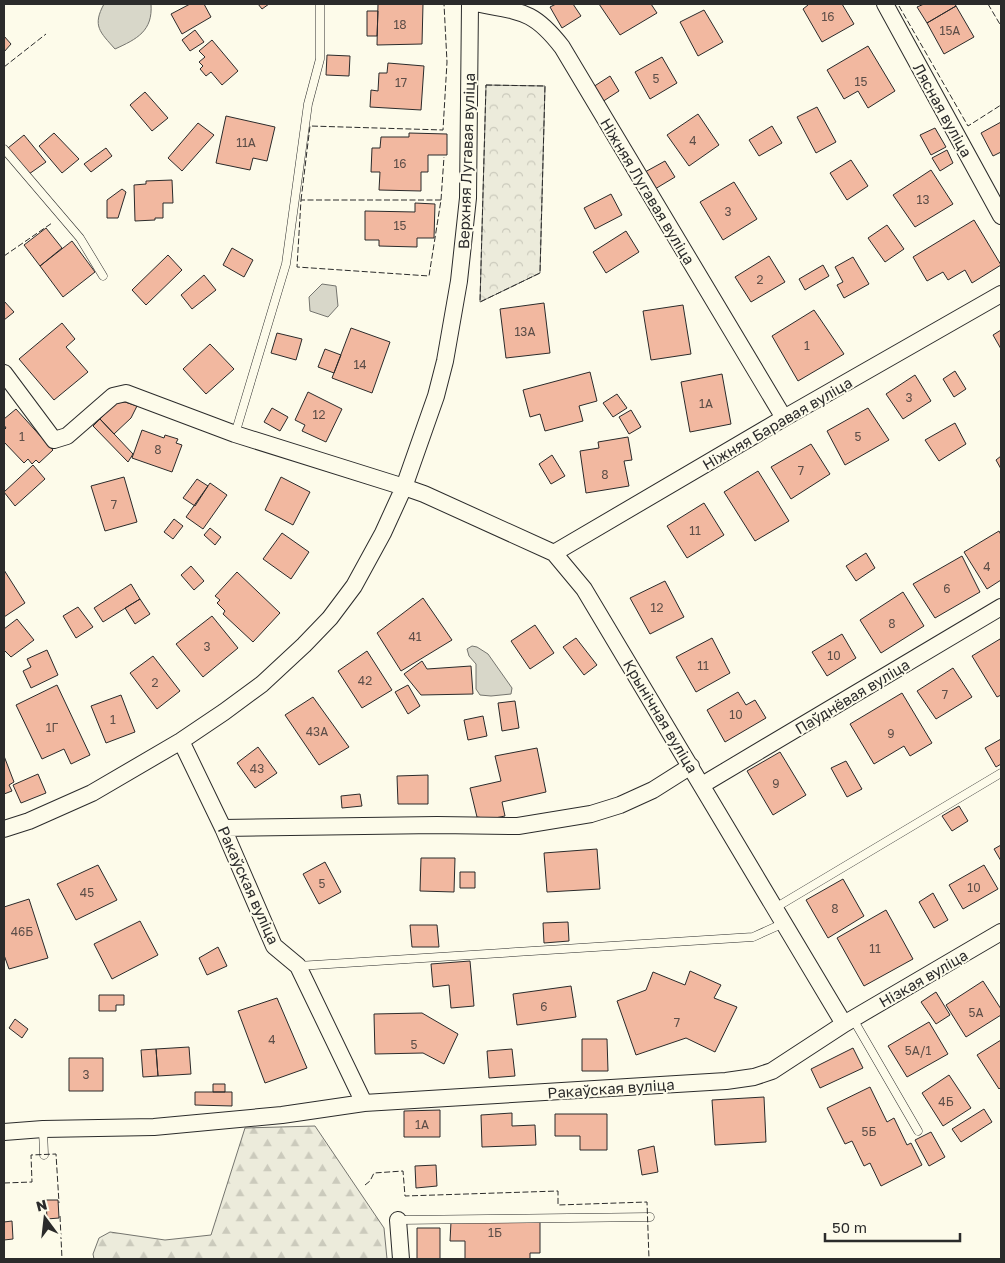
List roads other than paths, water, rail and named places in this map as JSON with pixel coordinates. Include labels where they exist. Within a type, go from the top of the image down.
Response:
[{"type":"street","name":"Верхняя Лугавая вуліца","points":[[4,829],[29,821],[92,793],[181,741],[224,712],[262,684],[304,645],[330,618],[354,586],[383,533],[404,487],[436,396],[445,361],[463,255],[468,198],[470,4]]},
{"type":"street","name":"Ніжняя Лугавая вуліца","points":[[480,4],[527,14],[539,21],[550,31],[562,47],[784,418]]},
{"type":"street","name":"Лясная вуліца","points":[[885,4],[1001,216]]},
{"type":"street","name":"Ніжняя Баравая вуліца","points":[[554,553],[784,418],[1001,294]]},
{"type":"street","name":"Крынічная вуліца","points":[[4,373],[54,440],[67,436],[113,396],[126,393],[235,434],[404,487],[554,553],[584,589],[784,923],[849,1022]]},
{"type":"street","name":"Паўднёвая вуліца","points":[[702,785],[1001,607]]},
{"type":"street","name":"Ракаўская вуліца","points":[[181,741],[223,828],[274,946],[298,966],[364,1103]]},
{"type":"street","points":[[223,828],[437,825],[518,826],[591,814],[620,805],[653,790],[691,766]]},
{"type":"street","name":"Нізкая вуліца","points":[[849,1022],[1001,932]]},
{"type":"street","name":"Ракаўская вуліца","points":[[4,1132],[154,1127],[282,1115],[364,1103],[726,1081],[754,1077],[772,1071],[849,1022]]},
{"type":"street","points":[[398,1220],[401,1259]]},
{"type":"lane","points":[[235,434],[286,264],[308,104],[320,59],[320,4]]},
{"type":"lane","points":[[4,149],[80,238],[103,276]]},
{"type":"lane","points":[[775,908],[1001,773]]},
{"type":"lane","points":[[298,966],[753,937],[784,923]]},
{"type":"lane","points":[[849,1022],[918,1131]]},
{"type":"lane","points":[[43,1130],[44,1154]]},
{"type":"lane","points":[[398,1220],[650,1217]]}]
